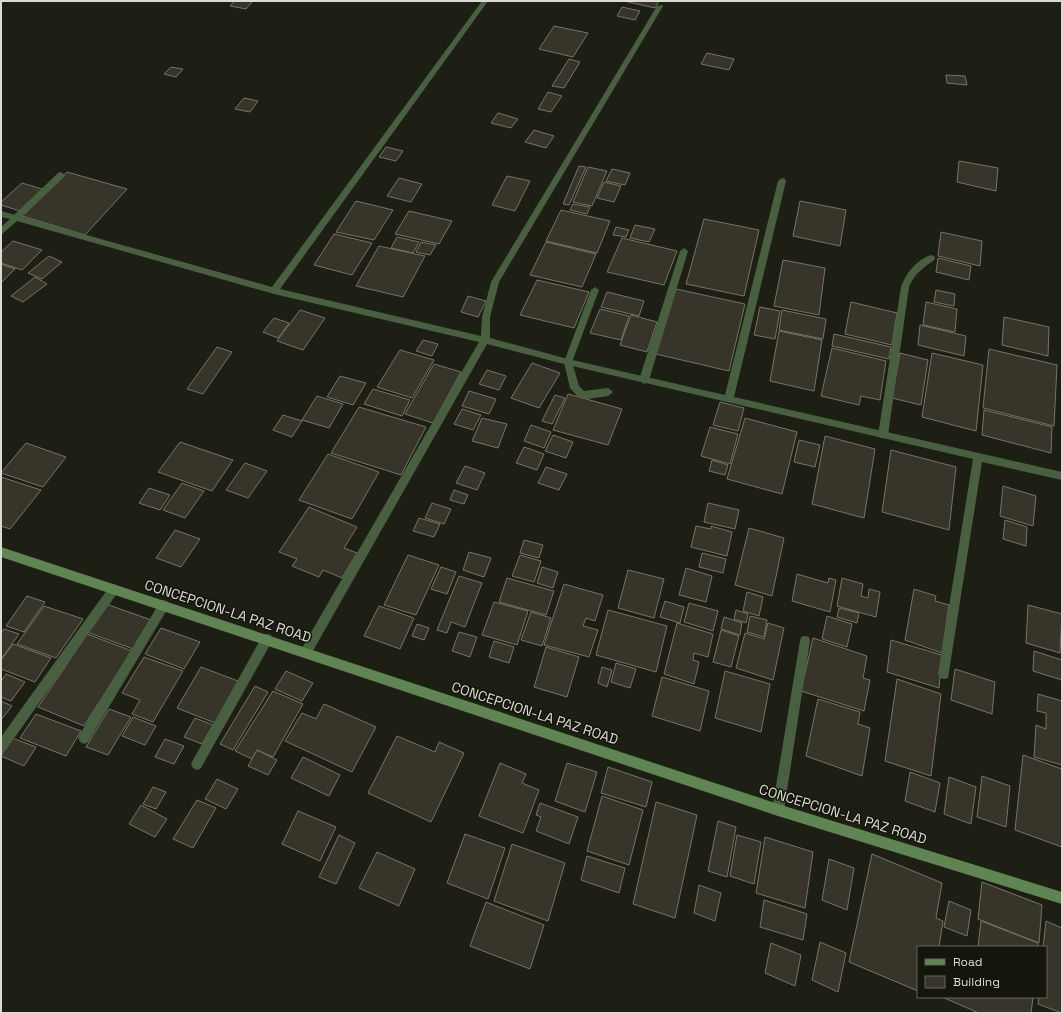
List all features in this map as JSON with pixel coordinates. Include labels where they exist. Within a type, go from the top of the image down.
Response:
[{"type":"main road","name":"CONCEPCION-LA PAZ ROAD","points":[[1,552],[114,588],[778,810],[1062,898]]},
{"type":"street","points":[[274,290],[485,1]]},
{"type":"street","points":[[306,652],[486,340],[486,317],[496,282],[660,6]]},
{"type":"street","points":[[1,232],[61,175]]},
{"type":"street","points":[[729,398],[782,181]]},
{"type":"street","points":[[1,214],[274,290],[486,340],[568,362],[644,380],[729,398],[1062,476]]},
{"type":"street","points":[[644,380],[684,251]]},
{"type":"street","points":[[883,435],[905,287],[908,276],[931,258]]},
{"type":"street","points":[[595,290],[568,362],[575,388],[581,394],[588,395],[608,392]]},
{"type":"street","points":[[944,674],[978,457]]},
{"type":"street","points":[[1,747],[114,588]]},
{"type":"street","points":[[84,738],[164,605]]},
{"type":"street","points":[[197,764],[267,639]]},
{"type":"street","points":[[778,810],[805,641]]},
{"type":"building","points":[[234,1],[253,1],[246,9],[230,6]]},
{"type":"building","points":[[624,1],[659,1],[655,8]]},
{"type":"building","points":[[622,7],[640,11],[635,20],[617,16]]},
{"type":"building","points":[[554,26],[588,33],[573,57],[539,49]]},
{"type":"building","points":[[707,53],[734,59],[729,70],[701,64]]},
{"type":"building","points":[[569,59],[580,62],[564,88],[552,86]]},
{"type":"building","points":[[171,67],[183,69],[176,77],[164,74]]},
{"type":"building","points":[[946,75],[965,76],[967,85],[947,83]]},
{"type":"building","points":[[548,92],[562,96],[551,112],[538,109]]},
{"type":"building","points":[[244,98],[258,101],[250,112],[235,109]]},
{"type":"building","points":[[498,113],[518,119],[511,128],[491,123]]},
{"type":"building","points":[[534,130],[554,136],[546,148],[525,142]]},
{"type":"building","points":[[386,147],[403,151],[396,161],[379,157]]},
{"type":"building","points":[[959,161],[998,168],[996,191],[957,182]]},
{"type":"building","points":[[579,166],[586,167],[569,205],[563,204]]},
{"type":"building","points":[[588,167],[607,171],[592,206],[573,202]]},
{"type":"building","points":[[612,169],[630,173],[625,185],[606,181]]},
{"type":"building","points":[[67,172],[127,189],[85,235],[22,216]]},
{"type":"building","points":[[507,176],[530,181],[515,211],[492,205]]},
{"type":"building","points":[[399,178],[422,184],[411,202],[387,196]]},
{"type":"building","points":[[604,182],[621,186],[614,202],[597,198]]},
{"type":"building","points":[[22,183],[42,189],[20,211],[1,205],[1,202]]},
{"type":"building","points":[[356,201],[393,210],[374,240],[336,232]]},
{"type":"building","points":[[800,201],[846,210],[840,246],[793,236]]},
{"type":"building","points":[[573,204],[590,207],[587,214],[570,210]]},
{"type":"building","points":[[561,210],[610,221],[597,253],[546,241]]},
{"type":"building","points":[[409,211],[452,221],[439,244],[395,234]]},
{"type":"building","points":[[704,219],[759,230],[744,296],[686,284]]},
{"type":"building","points":[[635,225],[655,229],[649,242],[630,238]]},
{"type":"building","points":[[616,227],[629,230],[626,237],[613,235]]},
{"type":"building","points":[[941,232],[982,241],[980,266],[938,256]]},
{"type":"building","points":[[334,234],[372,243],[352,275],[314,265]]},
{"type":"building","points":[[397,237],[419,242],[413,253],[391,248]]},
{"type":"building","points":[[622,238],[677,251],[664,285],[607,272]]},
{"type":"building","points":[[13,241],[42,250],[22,270],[1,263],[1,252]]},
{"type":"building","points":[[421,242],[436,245],[430,255],[416,252]]},
{"type":"building","points":[[546,242],[596,254],[582,287],[530,275]]},
{"type":"building","points":[[379,246],[425,256],[403,297],[356,286]]},
{"type":"building","points":[[49,256],[62,262],[42,279],[28,273]]},
{"type":"building","points":[[938,258],[971,266],[969,280],[936,272]]},
{"type":"building","points":[[783,260],[825,268],[819,315],[774,306]]},
{"type":"building","points":[[1,264],[15,269],[1,283]]},
{"type":"building","points":[[35,277],[47,284],[23,302],[11,296]]},
{"type":"building","points":[[537,280],[589,292],[574,328],[520,315]]},
{"type":"building","points":[[676,289],[745,304],[729,371],[656,354]]},
{"type":"building","points":[[936,290],[955,294],[954,306],[934,302]]},
{"type":"building","points":[[607,292],[644,301],[639,316],[601,307]]},
{"type":"building","points":[[468,296],[486,301],[478,317],[461,312]]},
{"type":"building","points":[[851,302],[897,313],[892,345],[845,334]]},
{"type":"building","points":[[926,302],[957,309],[955,332],[923,325]]},
{"type":"building","points":[[760,307],[780,311],[775,339],[754,335]]},
{"type":"building","points":[[600,309],[629,316],[621,340],[590,333]]},
{"type":"building","points":[[300,310],[325,318],[303,350],[277,341]]},
{"type":"building","points":[[782,310],[826,319],[823,339],[779,330]]},
{"type":"building","points":[[631,315],[657,322],[647,352],[620,345]]},
{"type":"building","points":[[1004,317],[1049,327],[1048,356],[1002,345]]},
{"type":"building","points":[[274,318],[289,323],[278,338],[263,332]]},
{"type":"building","points":[[920,325],[966,336],[964,356],[918,345]]},
{"type":"building","points":[[779,331],[822,340],[814,391],[770,381]]},
{"type":"building","points":[[834,334],[891,347],[889,359],[832,346]]},
{"type":"building","points":[[423,340],[438,344],[432,356],[416,351]]},
{"type":"building","points":[[217,347],[232,352],[203,394],[187,389]]},
{"type":"building","points":[[832,348],[886,361],[880,400],[861,396],[859,405],[821,396]]},
{"type":"building","points":[[989,349],[1057,365],[1054,426],[983,408]]},
{"type":"building","points":[[400,350],[434,360],[412,398],[377,387]]},
{"type":"building","points":[[900,353],[928,360],[921,405],[892,398]]},
{"type":"building","points":[[932,353],[983,365],[976,431],[922,417]]},
{"type":"building","points":[[532,363],[560,373],[539,408],[511,398]]},
{"type":"building","points":[[434,364],[461,372],[433,423],[405,414]]},
{"type":"building","points":[[487,370],[506,376],[499,390],[479,384]]},
{"type":"building","points":[[340,376],[366,383],[353,405],[327,397]]},
{"type":"building","points":[[373,389],[410,400],[402,416],[364,404]]},
{"type":"building","points":[[469,391],[496,399],[489,414],[462,406]]},
{"type":"building","points":[[568,394],[622,409],[608,445],[553,430]]},
{"type":"building","points":[[555,395],[565,398],[552,424],[542,421]]},
{"type":"building","points":[[317,396],[343,404],[329,428],[302,420]]},
{"type":"building","points":[[720,402],[744,408],[738,431],[713,425]]},
{"type":"building","points":[[359,407],[426,427],[401,475],[331,453]]},
{"type":"building","points":[[462,409],[481,415],[473,430],[454,424]]},
{"type":"building","points":[[984,410],[1052,427],[1051,453],[982,435]]},
{"type":"building","points":[[283,415],[302,421],[292,437],[273,430]]},
{"type":"building","points":[[482,418],[507,424],[498,448],[472,441]]},
{"type":"building","points":[[745,418],[797,432],[782,494],[727,479]]},
{"type":"building","points":[[531,425],[551,432],[544,448],[524,441]]},
{"type":"building","points":[[710,427],[738,434],[730,464],[701,456]]},
{"type":"building","points":[[553,435],[573,442],[566,458],[545,451]]},
{"type":"building","points":[[825,436],[875,449],[864,518],[812,504]]},
{"type":"building","points":[[799,440],[820,445],[815,467],[794,462]]},
{"type":"building","points":[[180,442],[233,460],[212,491],[158,472]]},
{"type":"building","points":[[26,443],[66,457],[43,487],[1,473]]},
{"type":"building","points":[[524,447],[544,454],[537,470],[516,463]]},
{"type":"building","points":[[891,450],[956,467],[949,530],[882,512]]},
{"type":"building","points":[[328,454],[379,472],[352,519],[299,500]]},
{"type":"building","points":[[712,460],[728,465],[725,475],[709,471]]},
{"type":"building","points":[[245,463],[267,471],[248,498],[226,490]]},
{"type":"building","points":[[465,466],[485,473],[477,490],[456,483]]},
{"type":"building","points":[[546,467],[567,474],[559,490],[538,483]]},
{"type":"building","points":[[1,477],[41,490],[10,529],[1,526]]},
{"type":"building","points":[[182,483],[204,491],[185,518],[163,510]]},
{"type":"building","points":[[1003,486],[1036,496],[1033,526],[1000,516]]},
{"type":"building","points":[[149,488],[170,495],[160,510],[139,503]]},
{"type":"building","points":[[454,490],[468,495],[464,504],[450,500]]},
{"type":"building","points":[[432,503],[451,509],[444,524],[425,518]]},
{"type":"building","points":[[708,503],[739,510],[735,529],[704,522]]},
{"type":"building","points":[[309,507],[357,527],[344,548],[357,553],[342,578],[323,570],[319,577],[292,566],[297,559],[279,552]]},
{"type":"building","points":[[419,518],[440,524],[434,537],[413,531]]},
{"type":"building","points":[[1005,520],[1027,527],[1026,546],[1003,539]]},
{"type":"building","points":[[696,526],[711,529],[711,526],[732,532],[727,556],[691,547]]},
{"type":"building","points":[[749,528],[784,538],[772,596],[735,585]]},
{"type":"building","points":[[175,530],[200,539],[181,567],[156,558]]},
{"type":"building","points":[[524,540],[543,545],[539,558],[520,553]]},
{"type":"building","points":[[469,552],[491,558],[484,577],[463,570]]},
{"type":"building","points":[[702,553],[726,559],[723,573],[699,567]]},
{"type":"building","points":[[408,555],[439,565],[416,615],[384,605]]},
{"type":"building","points":[[520,555],[541,561],[534,582],[512,576]]},
{"type":"building","points":[[441,567],[456,572],[447,594],[431,589]]},
{"type":"building","points":[[542,567],[558,572],[553,588],[537,583]]},
{"type":"building","points":[[686,568],[712,576],[706,602],[679,595]]},
{"type":"building","points":[[628,570],[664,579],[654,618],[618,608]]},
{"type":"building","points":[[797,574],[828,583],[829,578],[836,580],[830,612],[792,601]]},
{"type":"building","points":[[459,576],[482,583],[465,627],[451,622],[447,633],[437,630]]},
{"type":"building","points":[[507,578],[554,591],[546,615],[499,602]]},
{"type":"building","points":[[842,578],[863,584],[861,596],[868,598],[869,589],[880,592],[876,617],[837,606]]},
{"type":"building","points":[[564,584],[603,595],[595,621],[586,618],[583,626],[598,630],[589,657],[544,645]]},
{"type":"building","points":[[914,589],[936,596],[935,601],[949,605],[942,653],[905,640]]},
{"type":"building","points":[[747,592],[763,597],[759,616],[743,611]]},
{"type":"building","points":[[27,596],[45,602],[24,632],[6,626]]},
{"type":"building","points":[[665,601],[684,607],[680,623],[660,617]]},
{"type":"building","points":[[494,602],[528,611],[517,645],[482,635]]},
{"type":"building","points":[[689,603],[718,611],[713,631],[684,622]]},
{"type":"building","points":[[106,604],[154,621],[136,650],[87,632]]},
{"type":"building","points":[[1028,605],[1062,614],[1060,653],[1026,643]]},
{"type":"building","points":[[44,606],[83,619],[56,658],[17,644]]},
{"type":"building","points":[[379,606],[414,618],[400,649],[364,636]]},
{"type":"building","points":[[839,608],[859,613],[857,623],[837,617]]},
{"type":"building","points":[[608,610],[667,626],[656,672],[596,655]]},
{"type":"building","points":[[736,610],[748,614],[746,623],[734,619]]},
{"type":"building","points":[[531,612],[551,618],[542,646],[521,640]]},
{"type":"building","points":[[750,616],[767,620],[764,637],[747,632]]},
{"type":"building","points":[[827,616],[852,624],[847,647],[822,639]]},
{"type":"building","points":[[724,617],[742,623],[740,635],[721,629]]},
{"type":"building","points":[[677,623],[713,634],[708,657],[694,653],[693,660],[699,662],[694,684],[664,674]]},
{"type":"building","points":[[768,623],[784,628],[773,680],[736,668],[745,633],[764,639]]},
{"type":"building","points":[[417,624],[429,628],[424,640],[412,636]]},
{"type":"building","points":[[161,628],[200,642],[184,669],[145,654]]},
{"type":"building","points":[[4,629],[19,634],[1,659],[1,633]]},
{"type":"building","points":[[721,630],[739,636],[731,667],[713,662]]},
{"type":"building","points":[[459,632],[477,637],[470,657],[452,651]]},
{"type":"building","points":[[87,634],[132,651],[84,726],[38,707]]},
{"type":"building","points":[[813,638],[867,656],[863,678],[870,680],[864,711],[801,691]]},
{"type":"building","points":[[891,640],[942,655],[939,688],[887,672]]},
{"type":"building","points":[[494,641],[514,647],[509,663],[489,657]]},
{"type":"building","points":[[13,644],[51,658],[35,682],[1,669],[1,660]]},
{"type":"building","points":[[546,647],[579,657],[567,697],[534,687]]},
{"type":"building","points":[[1034,651],[1062,660],[1062,680],[1033,671]]},
{"type":"building","points":[[144,657],[183,671],[153,722],[132,714],[140,700],[122,693]]},
{"type":"building","points":[[616,663],[636,669],[630,688],[611,682]]},
{"type":"building","points":[[201,667],[238,681],[215,723],[177,708]]},
{"type":"building","points":[[602,667],[612,670],[607,687],[598,683]]},
{"type":"building","points":[[955,669],[995,682],[992,714],[951,700]]},
{"type":"building","points":[[286,671],[313,683],[302,701],[275,689]]},
{"type":"building","points":[[725,671],[770,684],[761,732],[715,718]]},
{"type":"building","points":[[6,674],[25,682],[11,701],[1,697],[1,681]]},
{"type":"building","points":[[662,677],[709,691],[700,731],[652,716]]},
{"type":"building","points":[[897,679],[941,694],[931,776],[885,761]]},
{"type":"building","points":[[255,686],[268,692],[233,750],[220,744]]},
{"type":"building","points":[[273,691],[303,704],[273,757],[257,750],[252,759],[235,751]]},
{"type":"building","points":[[1038,694],[1062,701],[1062,765],[1034,757],[1036,725],[1046,729],[1046,713],[1037,711]]},
{"type":"building","points":[[818,699],[860,712],[858,724],[870,728],[862,776],[806,756]]},
{"type":"building","points":[[1,701],[12,706],[1,720]]},
{"type":"building","points":[[324,704],[376,727],[352,772],[285,741],[302,713],[316,719]]},
{"type":"building","points":[[109,709],[131,717],[108,755],[86,747]]},
{"type":"building","points":[[36,714],[81,731],[66,756],[20,738]]},
{"type":"building","points":[[133,717],[156,726],[145,745],[122,736]]},
{"type":"building","points":[[195,718],[213,725],[202,744],[184,737]]},
{"type":"building","points":[[397,736],[435,752],[439,742],[464,753],[431,822],[368,793]]},
{"type":"building","points":[[12,738],[36,747],[24,766],[1,756]]},
{"type":"building","points":[[165,739],[184,746],[174,764],[155,757]]},
{"type":"building","points":[[257,750],[277,760],[268,775],[248,766]]},
{"type":"building","points":[[1023,755],[1062,769],[1062,847],[1015,830]]},
{"type":"building","points":[[303,757],[340,775],[329,796],[291,778]]},
{"type":"building","points":[[500,763],[526,774],[522,783],[539,790],[523,833],[479,816]]},
{"type":"building","points":[[567,763],[597,772],[585,812],[555,801]]},
{"type":"building","points":[[608,767],[652,782],[646,807],[601,793]]},
{"type":"building","points":[[910,772],[940,783],[935,812],[905,801]]},
{"type":"building","points":[[982,776],[1010,786],[1006,827],[977,817]]},
{"type":"building","points":[[949,777],[976,787],[971,824],[944,814]]},
{"type":"building","points":[[217,779],[238,789],[226,809],[205,799]]},
{"type":"building","points":[[153,787],[166,792],[156,809],[143,804]]},
{"type":"building","points":[[602,796],[643,810],[629,865],[587,851]]},
{"type":"building","points":[[197,800],[216,808],[193,848],[173,839]]},
{"type":"building","points":[[656,802],[697,815],[675,918],[633,904]]},
{"type":"building","points":[[540,803],[578,817],[569,844],[536,831],[541,817],[536,815]]},
{"type":"building","points":[[141,805],[167,819],[155,837],[129,824]]},
{"type":"building","points":[[298,811],[336,827],[320,861],[282,844]]},
{"type":"building","points":[[718,821],[736,827],[727,877],[708,871]]},
{"type":"building","points":[[465,834],[505,848],[488,899],[447,883]]},
{"type":"building","points":[[339,835],[355,843],[336,884],[319,877]]},
{"type":"building","points":[[737,835],[761,842],[754,884],[730,876]]},
{"type":"building","points":[[765,837],[813,852],[805,908],[756,893]]},
{"type":"building","points":[[512,844],[565,863],[548,921],[494,901]]},
{"type":"building","points":[[377,852],[415,869],[399,906],[359,888]]},
{"type":"building","points":[[872,854],[942,883],[936,918],[943,921],[939,946],[917,946],[917,991],[849,962]]},
{"type":"building","points":[[587,856],[625,868],[619,893],[581,880]]},
{"type":"building","points":[[829,859],[854,868],[847,910],[822,900]]},
{"type":"building","points":[[982,882],[1042,905],[1039,943],[978,919]]},
{"type":"building","points":[[699,885],[721,893],[715,921],[694,913]]},
{"type":"building","points":[[764,900],[807,914],[803,940],[760,927]]},
{"type":"building","points":[[949,901],[971,910],[967,936],[944,927]]},
{"type":"building","points":[[486,902],[544,925],[530,969],[470,946]]},
{"type":"building","points":[[981,921],[1038,943],[1038,946],[978,946]]},
{"type":"building","points":[[1046,921],[1062,928],[1062,1013],[1038,1004],[1039,998],[1047,998],[1047,946],[1043,946]]},
{"type":"building","points":[[820,942],[846,953],[838,992],[812,980]]},
{"type":"building","points":[[771,943],[801,955],[795,986],[765,973]]},
{"type":"building","points":[[944,998],[1033,998],[1031,1013],[979,1013]]}]
